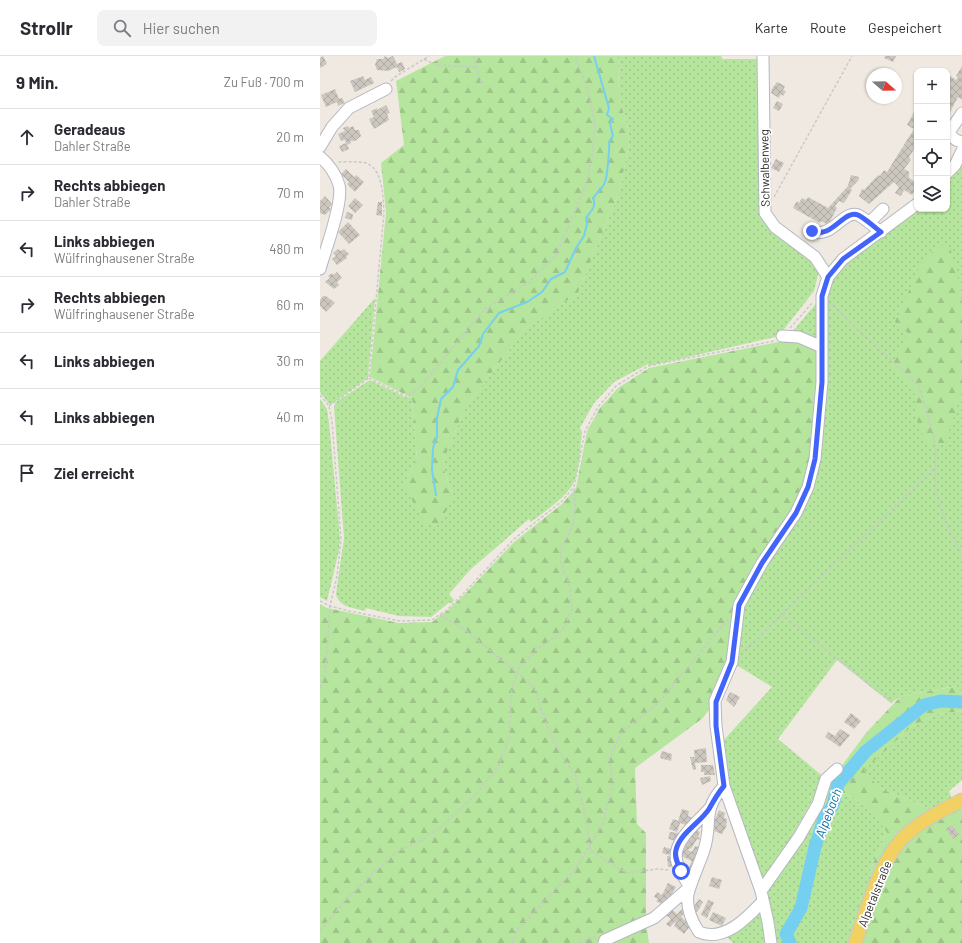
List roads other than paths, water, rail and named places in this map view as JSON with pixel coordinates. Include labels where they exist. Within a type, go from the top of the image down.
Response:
[{"type":"main road","name":"Alpetalstraße","points":[[855,943],[883,870],[901,841],[913,829],[962,800]]},
{"type":"street","name":"Schwalbenweg","points":[[764,56],[765,213],[775,227],[815,257],[828,277]]},
{"type":"street","points":[[320,147],[332,127],[349,108],[386,90]]},
{"type":"street","points":[[962,113],[950,131],[950,135],[956,140],[962,142]]},
{"type":"street","points":[[950,170],[962,151]]},
{"type":"street","points":[[320,269],[340,198],[339,185],[324,160]]},
{"type":"street","points":[[771,943],[762,896],[724,786],[716,726],[716,702],[732,662],[739,605],[762,563],[796,513],[808,487],[815,459],[822,382],[822,347],[818,298],[828,277],[843,259],[914,206]]},
{"type":"street","points":[[869,223],[883,209]]},
{"type":"street","points":[[812,231],[817,233],[828,231],[850,215],[857,214],[881,232]]},
{"type":"street","points":[[782,336],[799,337],[822,347]]},
{"type":"street","points":[[724,786],[716,794],[710,808],[706,845],[690,887],[687,901],[693,924],[702,934],[716,935],[730,931],[739,924],[762,896],[818,804],[826,779],[837,769]]},
{"type":"street","points":[[690,887],[677,862],[676,850],[680,842],[710,808]]},
{"type":"street","points":[[604,941],[654,918],[690,887]]},
{"type":"waterway","points":[[436,495],[432,470],[433,448],[437,437],[437,418],[441,399],[453,387],[458,370],[479,346],[483,334],[499,313],[527,302],[542,292],[551,279],[565,272],[576,248],[584,236],[587,224],[586,218],[594,206],[593,198],[605,182],[607,175],[609,142],[613,136],[610,124],[613,119],[607,115],[609,108],[594,56]]},
{"type":"waterway","name":"Alpebach","points":[[790,943],[786,934],[801,908],[815,847],[824,819],[833,805],[838,784],[866,751],[924,705],[941,701],[962,702]]}]
